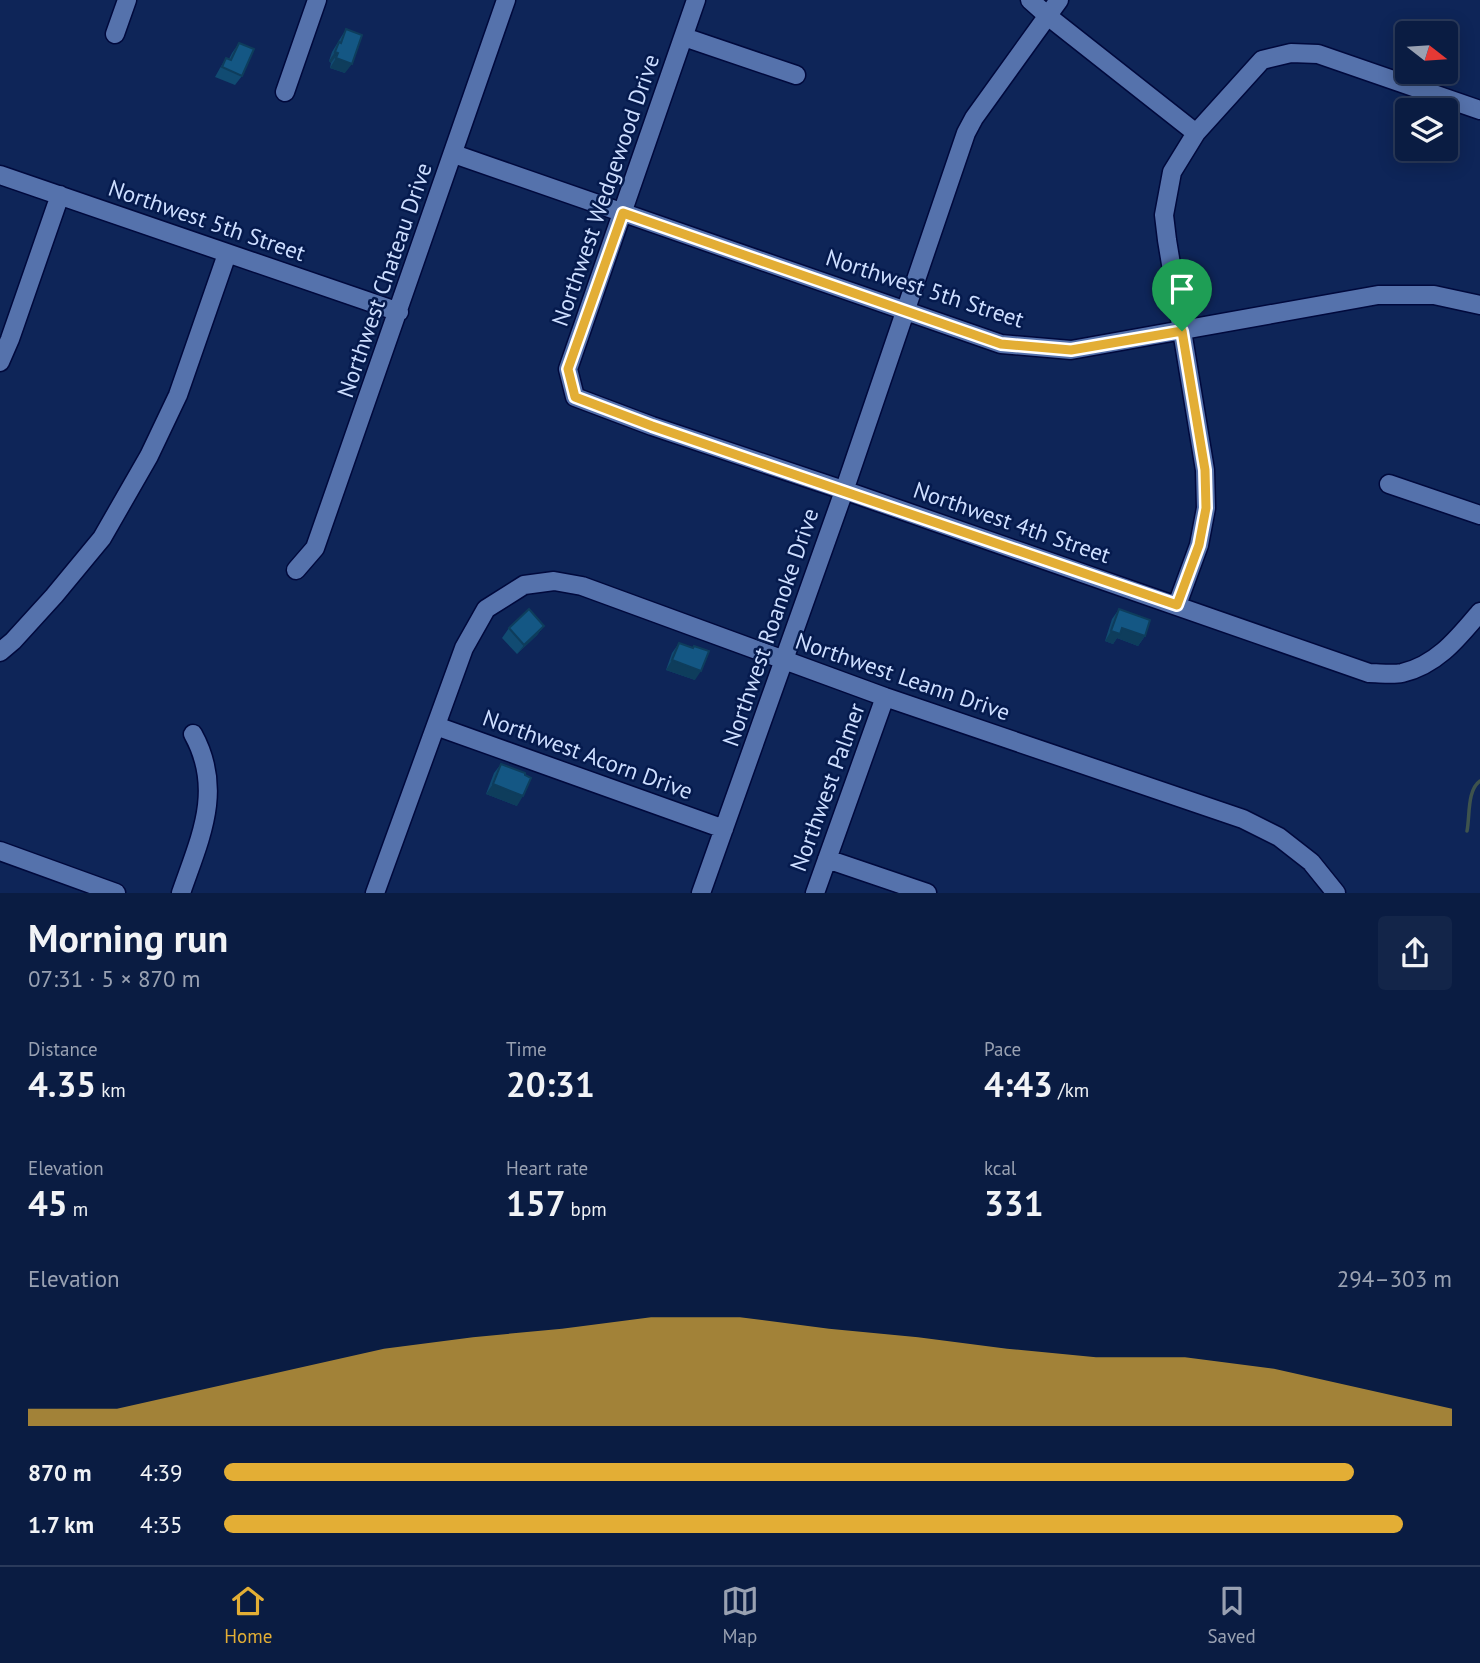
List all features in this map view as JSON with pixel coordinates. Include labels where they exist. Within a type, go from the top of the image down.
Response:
[{"type":"street","points":[[116,34],[127,0]]},
{"type":"street","points":[[285,92],[317,0]]},
{"type":"street","name":"Northwest Chateau Drive","points":[[296,570],[315,548],[506,0]]},
{"type":"street","name":"Northwest Wedgewood Drive","points":[[575,397],[568,369],[696,0]]},
{"type":"street","points":[[1030,0],[1196,133]]},
{"type":"street","name":"Northwest Roanoke Drive","points":[[701,893],[785,661],[966,133],[1059,0]]},
{"type":"street","points":[[684,37],[796,75]]},
{"type":"street","points":[[1177,605],[1199,545],[1206,508],[1205,470],[1164,215],[1172,172],[1196,133],[1262,60],[1292,52],[1318,54],[1480,110]]},
{"type":"street","name":"Northwest 5th Street","points":[[454,154],[1001,344],[1071,350],[1378,295],[1434,295],[1480,305]]},
{"type":"street","name":"Northwest 5th Street","points":[[0,175],[399,312]]},
{"type":"street","points":[[0,362],[60,195]]},
{"type":"street","points":[[0,652],[54,596],[102,538],[142,468],[178,395],[227,254]]},
{"type":"street","name":"Northwest 4th Street","points":[[575,397],[652,426],[1369,673],[1402,673],[1433,660],[1454,643],[1480,612]]},
{"type":"street","points":[[1389,484],[1480,515]]},
{"type":"street","name":"Northwest Leann Drive","points":[[375,893],[464,648],[485,609],[524,585],[554,581],[582,586],[885,697],[1243,819],[1279,837],[1311,862],[1336,893]]},
{"type":"street","name":"Northwest Palmer","points":[[815,893],[885,697]]},
{"type":"street","name":"Northwest Acorn Drive","points":[[436,726],[724,829]]},
{"type":"street","points":[[181,893],[203,830],[209,800],[205,761],[193,734]]},
{"type":"street","points":[[0,851],[116,893]]},
{"type":"street","points":[[827,859],[927,893]]},
{"type":"building","points":[[346,29],[362,35],[352,64],[336,58],[338,53],[335,52]]},
{"type":"building","points":[[239,43],[254,49],[242,76],[222,67],[226,58],[231,60]]},
{"type":"building","points":[[529,609],[544,626],[524,645],[509,628]]},
{"type":"building","points":[[1119,609],[1150,620],[1145,636],[1122,628],[1120,634],[1111,631]]},
{"type":"building","points":[[679,643],[709,651],[701,671],[672,660]]},
{"type":"building","points":[[501,764],[531,778],[523,796],[493,784]]},
{"type":"waterway","points":[[1467,831],[1471,797],[1480,781]]},
{"type":"route","points":[[623,213],[1001,344],[1071,350],[1182,331],[1205,470],[1206,508],[1199,545],[1177,605],[652,426],[575,397],[568,369],[623,213]]}]
